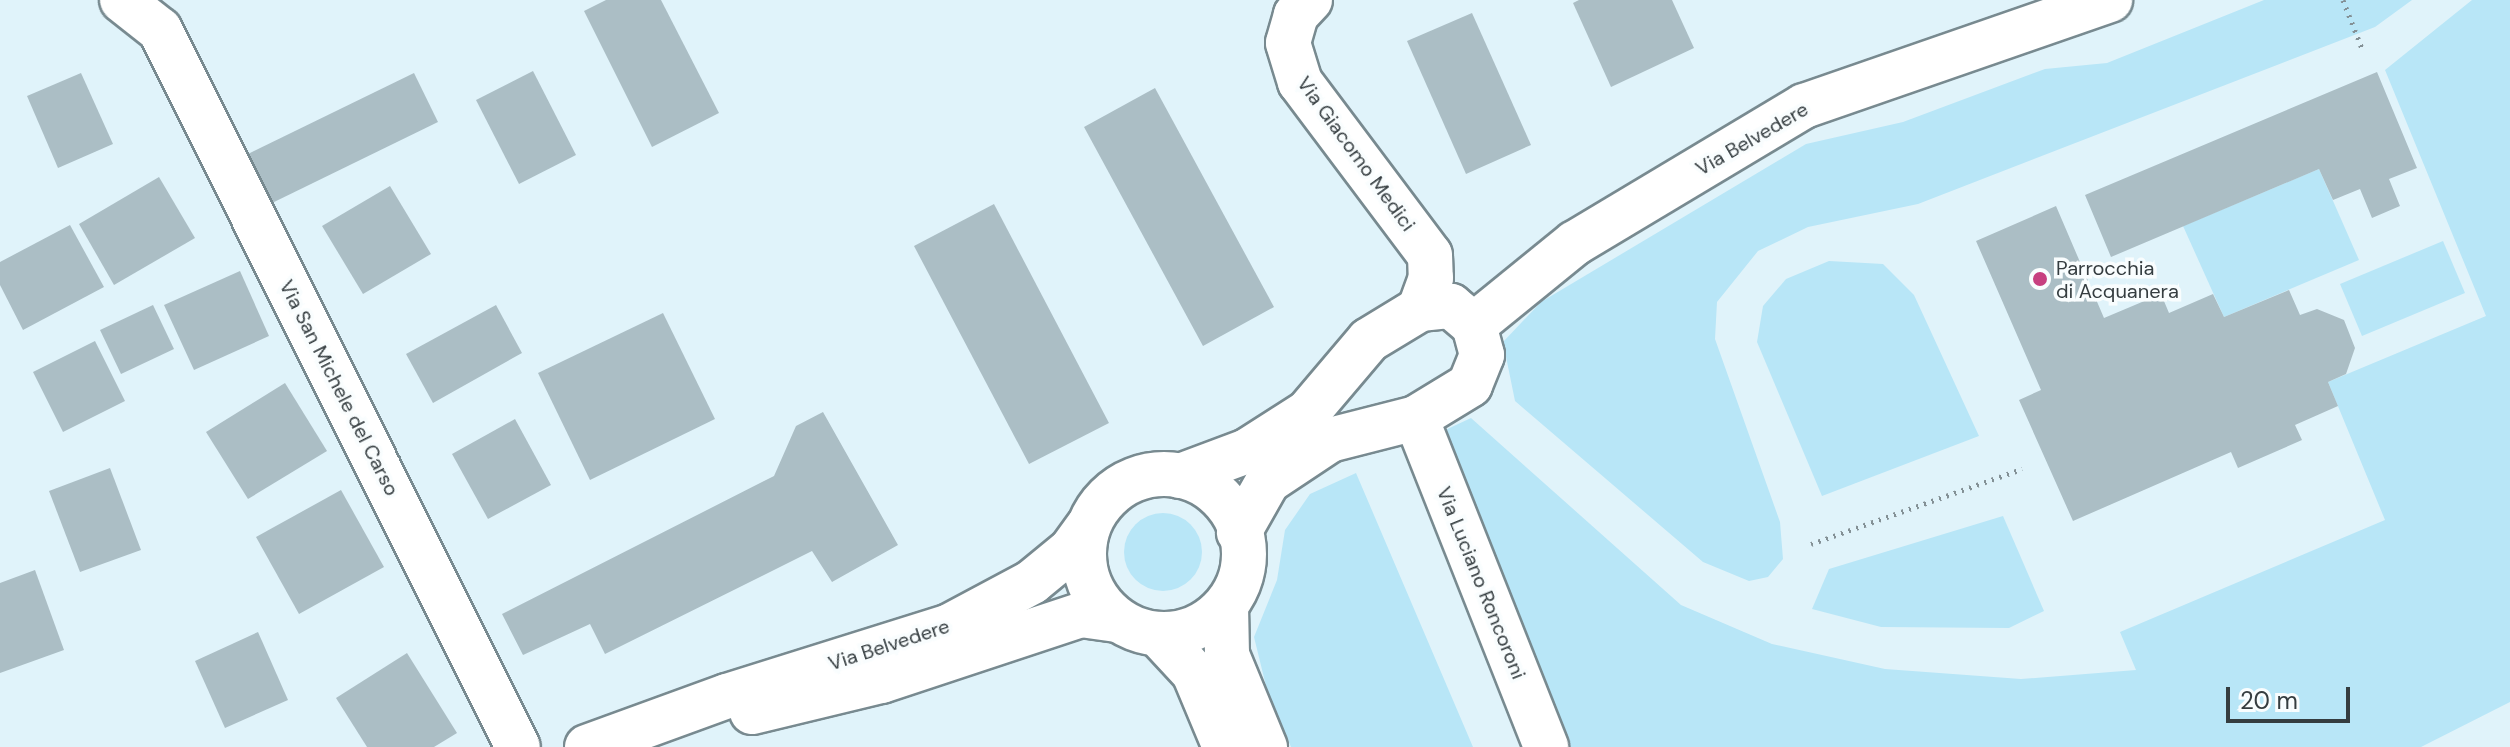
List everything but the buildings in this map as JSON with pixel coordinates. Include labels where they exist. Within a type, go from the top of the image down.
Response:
[{"type":"street","name":"Via San Michele del Carso","points":[[122,0],[160,30],[518,747]]},
{"type":"street","name":"Via Belvedere","points":[[1474,325],[1575,243],[1804,106],[2110,0]]},
{"type":"street","name":"Via Giacomo Medici","points":[[1297,5],[1288,43],[1300,82],[1430,255],[1431,278],[1420,309]]},
{"type":"street","points":[[1180,476],[1247,451],[1308,412],[1345,364],[1369,340],[1420,309],[1451,306],[1474,325],[1482,355],[1470,385],[1399,423],[1330,440],[1268,481],[1239,532]]},
{"type":"street","points":[[1345,364],[1343,395],[1355,415],[1399,423]]},
{"type":"street","name":"Via Luciano Roncoroni","points":[[1399,423],[1546,747]]},
{"type":"street","points":[[1158,634],[1203,625],[1226,606],[1241,581],[1245,550],[1235,514],[1214,490],[1180,476],[1161,473],[1128,481],[1102,502],[1088,527],[1084,565],[1094,594],[1117,620],[1158,634],[1194,673],[1225,747]]},
{"type":"street","name":"Via Belvedere","points":[[672,733],[993,607],[1055,564],[1088,527]]},
{"type":"street","points":[[1226,606],[1227,655],[1265,747]]},
{"type":"street","name":"Via Belvedere","points":[[587,747],[672,733],[743,713],[814,701],[1081,615],[1117,620]]},
{"type":"path","points":[[2343,0],[2363,51]]},
{"type":"path","points":[[1811,544],[2022,469]]},
{"type":"shaded area","points":[[2264,0],[2412,0],[2375,27],[1918,204],[1808,227],[1758,251],[1717,302],[1715,339],[1780,522],[1783,559],[1768,577],[1749,581],[1703,562],[1515,401],[1503,342],[1541,302],[1806,144],[1903,122],[2045,69],[2107,63]]},
{"type":"shaded area","points":[[2472,0],[2510,0],[2510,702],[2421,747],[1566,747],[1441,432],[1471,418],[1681,605],[1772,644],[1885,669],[2021,679],[2136,670],[2120,632],[2385,520],[2328,382],[2486,316],[2385,70]]},
{"type":"shaded area","points":[[2319,169],[2359,260],[2224,317],[2183,226]]},
{"type":"shaded area","points":[[2443,241],[2465,293],[2362,336],[2340,284]]},
{"type":"shaded area","points":[[1829,261],[1883,264],[1914,295],[1979,436],[1822,496],[1757,342],[1763,306],[1786,279]]},
{"type":"shaded area","points":[[1356,473],[1473,747],[1291,747],[1267,690],[1254,637],[1277,580],[1285,530],[1310,494]]},
{"type":"shaded area","points":[[1163,513],[1178,516],[1191,524],[1199,537],[1202,552],[1199,567],[1191,580],[1178,588],[1163,591],[1148,588],[1135,580],[1127,567],[1124,552],[1127,537],[1135,524],[1148,516]]},
{"type":"shaded area","points":[[2003,516],[2044,611],[2009,628],[1881,627],[1812,609],[1829,569]]},
{"type":"place","name":"Parrocchia di Acquanera","points":[[2040,279]]}]
